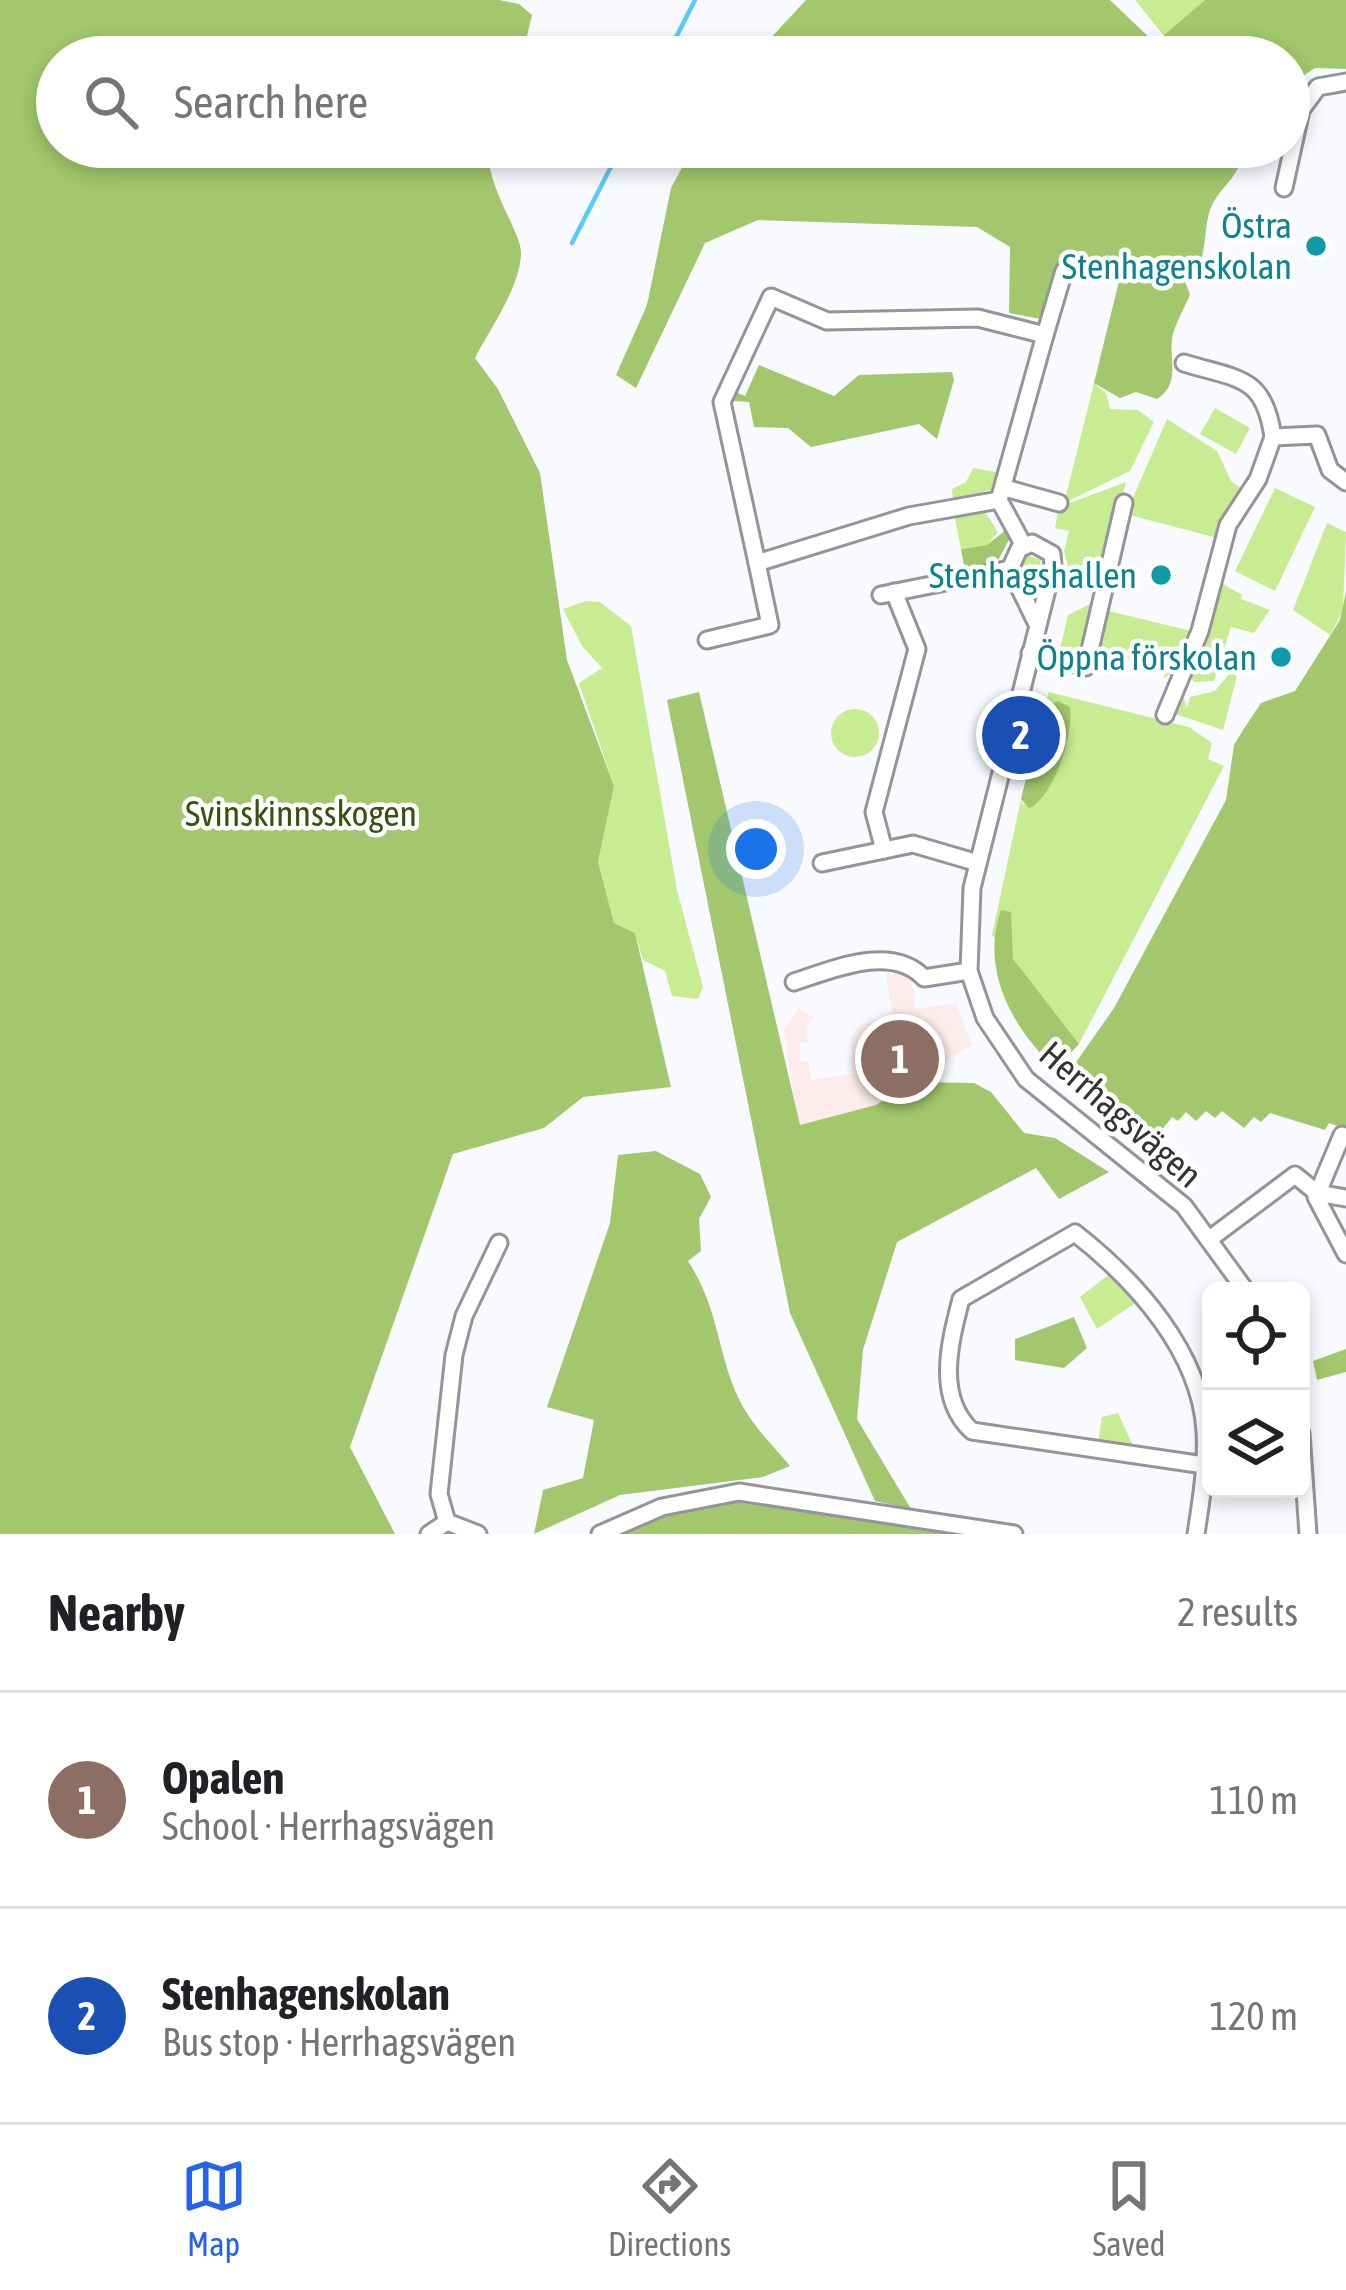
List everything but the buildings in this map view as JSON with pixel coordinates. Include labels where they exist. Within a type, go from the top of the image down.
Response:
[{"type":"street","points":[[1310,96],[1318,87],[1346,82]]},
{"type":"street","points":[[1284,188],[1289,168]]},
{"type":"street","points":[[1002,494],[1064,271]]},
{"type":"street","points":[[707,640],[770,625],[722,402],[775,289],[827,321],[978,318],[1045,335]]},
{"type":"street","points":[[1166,715],[1200,632],[1228,525],[1258,479],[1274,437],[1270,406],[1255,386],[1184,363]]},
{"type":"street","points":[[1274,437],[1317,435],[1330,470],[1346,482]]},
{"type":"street","points":[[757,563],[909,516],[1002,494],[1059,503]]},
{"type":"street","name":"Herrhagsvägen","points":[[1002,494],[1024,546],[1047,548],[1052,554],[1051,574],[978,863],[968,921],[969,970],[985,1018],[1026,1079],[1154,1178],[1211,1238],[1240,1282]]},
{"type":"street","points":[[1030,653],[1086,667],[1124,503]]},
{"type":"street","points":[[884,850],[874,812],[917,649],[887,594],[1010,569],[1024,546]]},
{"type":"street","points":[[1010,569],[1037,624]]},
{"type":"street","points":[[823,862],[913,844],[978,863]]},
{"type":"street","points":[[794,982],[874,962],[898,962],[924,978],[969,970]]},
{"type":"street","points":[[1342,1136],[1317,1193],[1317,1204],[1344,1246]]},
{"type":"street","points":[[1211,1238],[1295,1174],[1317,1193],[1346,1198]]},
{"type":"street","points":[[1075,1233],[1137,1291],[1180,1353],[1202,1408],[1204,1466],[973,1431],[962,1421],[948,1372],[948,1350],[961,1299],[1075,1233]]},
{"type":"street","points":[[447,1522],[439,1494],[454,1354],[464,1316],[499,1243]]},
{"type":"street","points":[[1196,1534],[1202,1483]]},
{"type":"street","points":[[600,1534],[662,1507],[739,1492],[1014,1534]]},
{"type":"street","points":[[1306,1498],[1308,1534]]},
{"type":"street","points":[[429,1534],[447,1522]]},
{"type":"street","points":[[447,1522],[478,1534]]},
{"type":"shaded area","points":[[910,970],[916,1009],[956,1003],[972,1045],[801,1151],[784,1030],[799,1008],[813,1017],[806,1028],[808,1042],[800,1044],[800,1061],[808,1061],[811,1080],[852,1074],[851,1039],[858,1027],[892,1014],[886,974]]},
{"type":"green space","name":"Svinskinnsskogen","points":[[0,0],[499,0],[519,4],[532,15],[527,36],[36,36],[36,168],[490,168],[521,255],[503,308],[475,358],[498,389],[540,473],[567,660],[614,786],[598,862],[614,923],[635,933],[671,1087],[583,1097],[544,1128],[453,1154],[350,1447],[395,1534],[0,1534]]},
{"type":"green space","points":[[806,0],[1110,0],[1148,36],[773,36]]},
{"type":"green space","points":[[1135,0],[1205,0],[1164,36]]},
{"type":"green space","points":[[1205,0],[1346,0],[1346,69],[1310,71],[1310,36],[1163,36]]},
{"type":"green space","points":[[682,168],[1238,168],[1209,213],[1202,255],[1185,282],[1190,294],[1173,334],[1172,379],[1157,399],[1136,392],[1120,398],[1094,383],[1122,269],[1061,254],[1040,319],[1009,313],[1010,247],[977,227],[758,220],[705,243],[636,388],[616,375],[647,305],[671,188]]},
{"type":"green space","points":[[759,365],[834,396],[859,375],[952,372],[954,380],[937,439],[919,424],[811,447],[788,428],[754,427],[749,402],[733,401],[733,391],[745,396]]},
{"type":"green space","points":[[1094,383],[1106,393],[1110,409],[1138,410],[1154,422],[1130,471],[1064,503]]},
{"type":"green space","points":[[1215,408],[1250,428],[1236,454],[1200,434]]},
{"type":"green space","points":[[1167,419],[1217,451],[1231,481],[1243,490],[1217,538],[1126,514]]},
{"type":"green space","points":[[973,468],[1002,473],[997,488],[953,500],[952,489],[966,482]]},
{"type":"green space","points":[[1126,482],[1108,561],[1079,581],[1071,579],[1064,551],[1069,531],[1055,528],[1059,507]]},
{"type":"green space","points":[[1275,488],[1315,507],[1275,591],[1235,571]]},
{"type":"green space","points":[[983,509],[998,532],[987,545],[961,549],[954,514]]},
{"type":"green space","points":[[1327,523],[1346,532],[1343,610],[1330,635],[1293,610]]},
{"type":"green space","points":[[1007,529],[1011,536],[996,564],[965,571],[961,549],[987,545]]},
{"type":"green space","points":[[1023,554],[1041,560],[1033,602],[1018,573]]},
{"type":"green space","points":[[1223,584],[1242,595],[1241,599],[1270,610],[1254,633],[1231,627],[1214,681],[1194,682],[1186,671]]},
{"type":"green space","points":[[1346,592],[1346,1129],[1329,1123],[1325,1130],[1270,1113],[1261,1122],[1254,1117],[1244,1128],[1222,1111],[1215,1118],[1206,1111],[1196,1121],[1186,1112],[1178,1121],[1172,1117],[1150,1145],[1063,1081],[1114,1008],[1226,800],[1234,745],[1261,703],[1295,691],[1340,620]]},
{"type":"green space","points":[[1098,600],[1085,658],[1059,653],[1068,615]]},
{"type":"green space","points":[[600,602],[631,626],[677,890],[703,987],[698,999],[672,996],[665,971],[643,960],[635,933],[614,923],[598,862],[614,786],[579,683],[602,668],[582,646],[563,609]]},
{"type":"green space","points":[[1105,610],[1191,631],[1174,671],[1164,678],[1166,668],[1101,652],[1098,663],[1093,662]]},
{"type":"green space","points":[[1230,673],[1237,676],[1223,730],[1172,713],[1182,692],[1187,708],[1190,697],[1215,691]]},
{"type":"green space","points":[[699,692],[800,1125],[876,1105],[913,1082],[974,1083],[991,1092],[1024,1133],[1055,1138],[1109,1172],[1059,1199],[1036,1168],[897,1242],[863,1350],[857,1419],[911,1509],[875,1501],[790,1313],[667,700]]},
{"type":"green space","points":[[1049,692],[1189,727],[1212,743],[1208,759],[1224,766],[1079,1044],[992,935],[1021,799],[1023,805],[1037,793],[1058,759],[1058,701],[1043,709]]},
{"type":"green space","points":[[1058,701],[1070,707],[1065,747],[1047,792],[1029,808],[1021,799],[1043,709]]},
{"type":"green space","points":[[855,709],[872,716],[879,733],[872,750],[855,757],[838,750],[831,733],[838,716]]},
{"type":"green space","points":[[1001,910],[1011,912],[1013,959],[1079,1044],[1056,1069],[1026,1035],[1004,997],[995,954]]},
{"type":"green space","points":[[656,1151],[700,1174],[711,1197],[699,1219],[701,1251],[688,1261],[707,1298],[742,1405],[790,1466],[763,1477],[620,1495],[534,1534],[543,1490],[583,1478],[594,1420],[547,1407],[610,1223],[618,1155]]},
{"type":"green space","points":[[1112,1272],[1137,1302],[1097,1329],[1080,1297]]},
{"type":"green space","points":[[1074,1317],[1087,1348],[1064,1368],[1015,1360],[1015,1339]]},
{"type":"green space","points":[[1346,1349],[1346,1372],[1317,1380],[1313,1361]]},
{"type":"green space","points":[[1118,1413],[1135,1450],[1098,1443],[1102,1417]]},
{"type":"green space","points":[[720,1500],[959,1534],[614,1534],[669,1511]]},
{"type":"waterway","points":[[677,36],[695,0]]},
{"type":"waterway","points":[[572,243],[610,168]]},
{"type":"place","name":"Östra Stenhagenskolan","points":[[1316,246]]},
{"type":"place","name":"Stenhagshallen","points":[[1161,575]]},
{"type":"place","name":"Öppna förskolan","points":[[1281,657]]},
{"type":"place","name":"Stenhagenskolan","points":[[1021,735]]},
{"type":"place","name":"Opalen","points":[[900,1059]]}]
